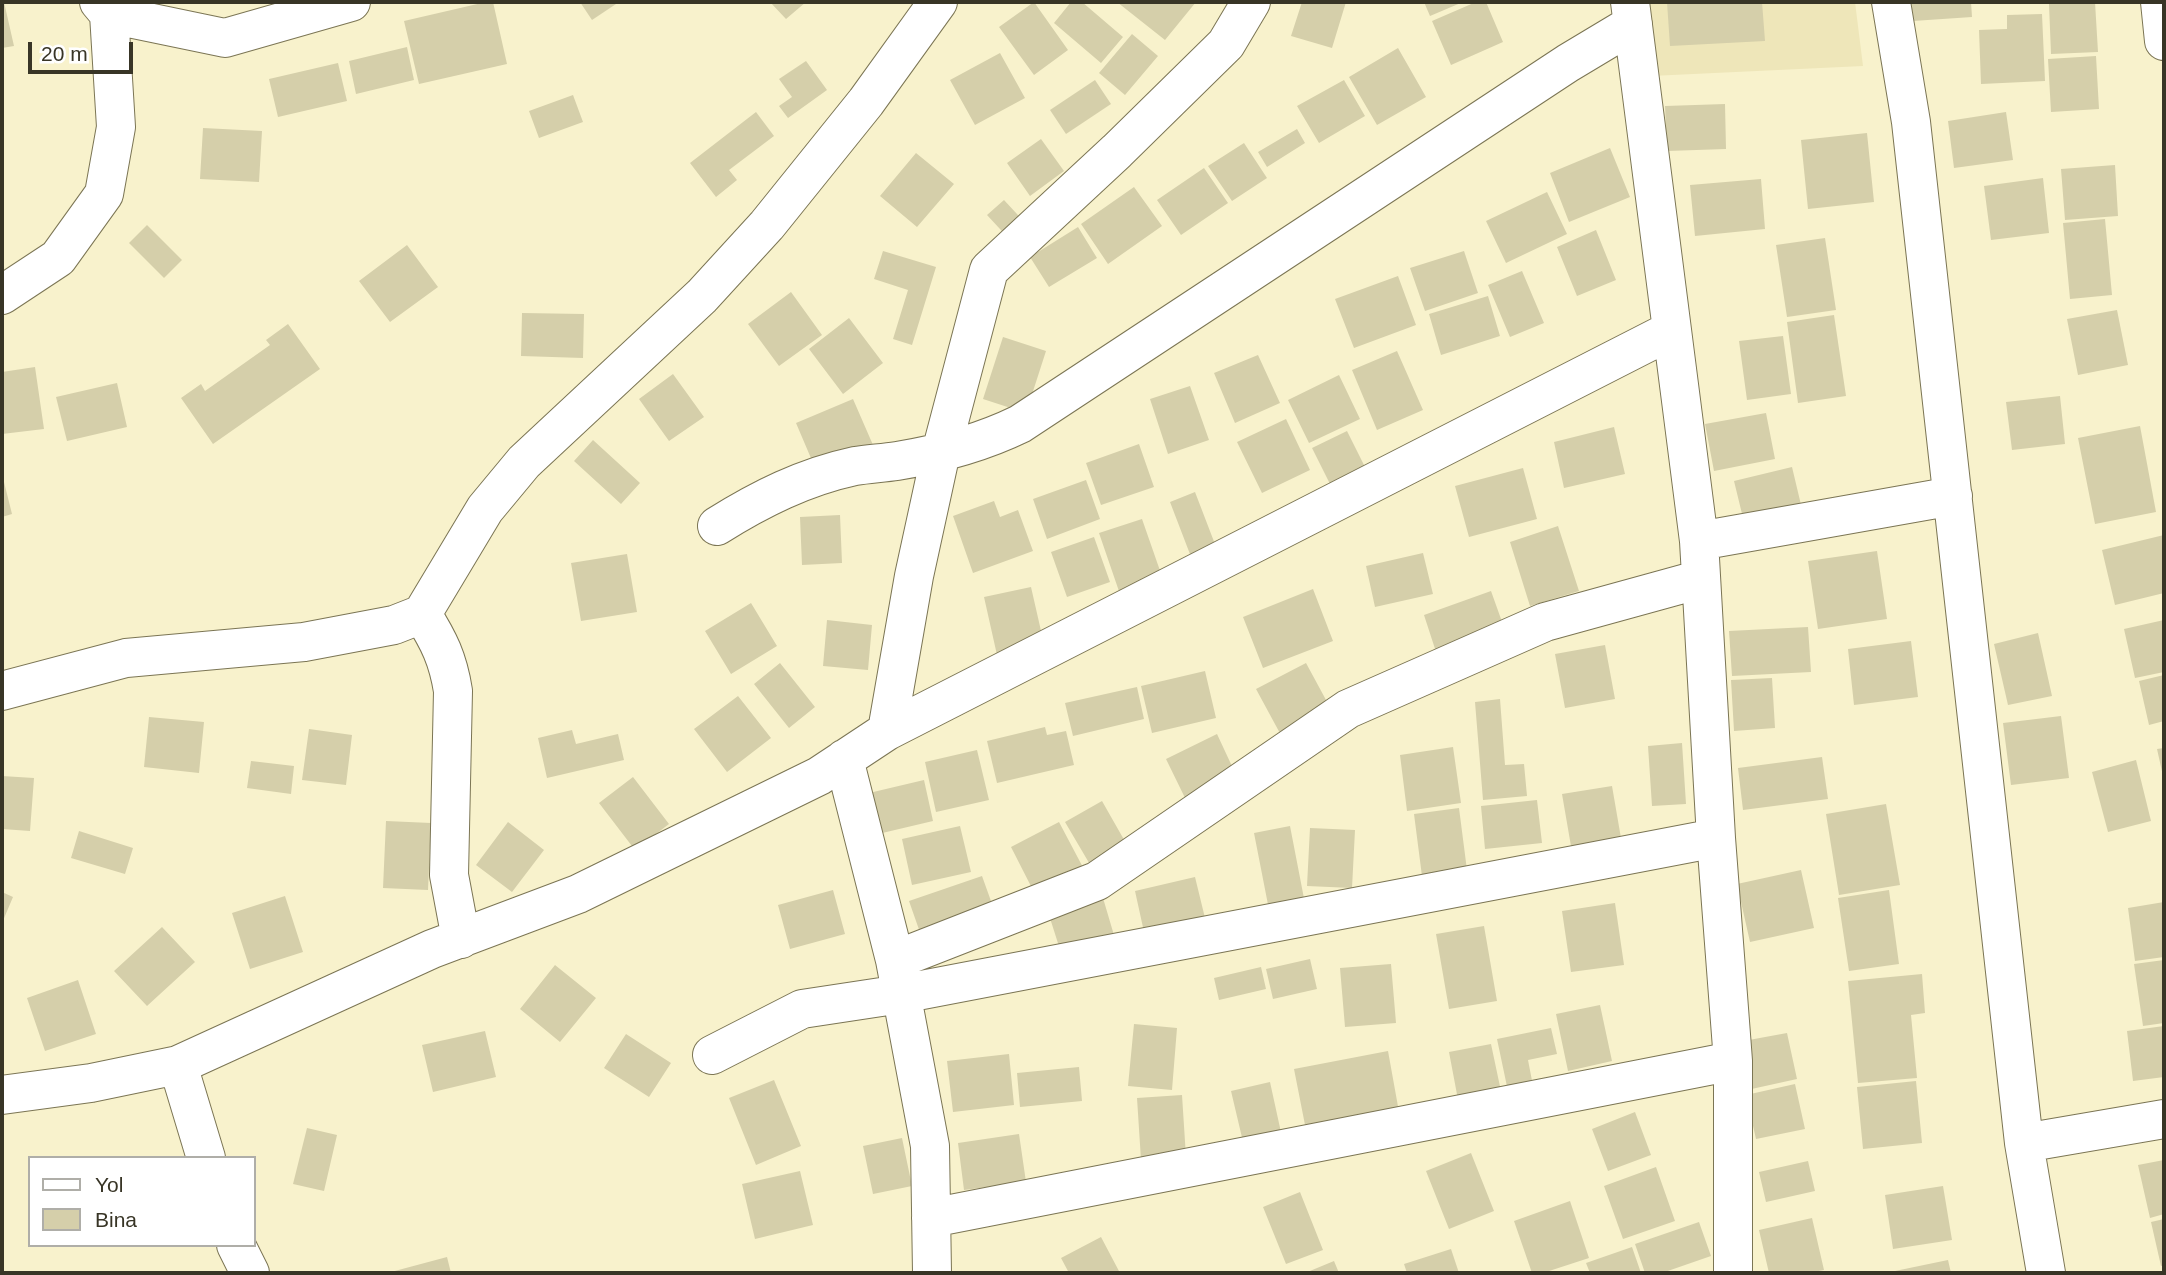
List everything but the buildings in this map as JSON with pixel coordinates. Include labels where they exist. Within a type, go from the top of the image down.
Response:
[{"type":"street","points":[[2,295],[58,258],[104,194],[116,127],[104,8],[225,37],[351,2]]},
{"type":"street","points":[[2,691],[126,658],[304,642],[394,625],[422,614],[485,509],[524,463],[702,296],[767,225],[866,102],[938,2]]},
{"type":"street","points":[[1891,2],[1911,122],[2024,1143],[2046,1273]]},
{"type":"street","points":[[2160,2],[2164,41]]},
{"type":"street","points":[[887,731],[914,576],[941,452],[989,270],[1117,151],[1226,44],[1248,4]]},
{"type":"street","points":[[717,526],[779,490],[814,478],[855,466],[971,445],[1020,424],[1568,63],[1632,13]]},
{"type":"street","points":[[1632,13],[1699,541],[1716,838],[1733,1061],[1733,1273]]},
{"type":"street","points":[[2,1095],[91,1083],[178,1065],[432,949],[578,894],[819,776],[887,731],[1672,330]]},
{"type":"street","points":[[1699,541],[1953,496]]},
{"type":"street","points":[[712,1055],[802,1009],[898,977],[1097,881],[1348,709],[1545,622],[1701,579]]},
{"type":"street","points":[[422,614],[440,642],[449,665],[453,691],[449,875],[461,939]]},
{"type":"street","points":[[844,759],[898,977],[930,1146],[932,1273]]},
{"type":"street","points":[[898,977],[1716,838]]},
{"type":"street","points":[[931,1218],[1733,1061]]},
{"type":"street","points":[[178,1065],[205,1156]]},
{"type":"street","points":[[2024,1143],[2164,1119]]},
{"type":"street","points":[[237,1247],[250,1273]]},
{"type":"shaded area","points":[[1648,2],[1855,2],[1863,66],[1651,76]]}]
